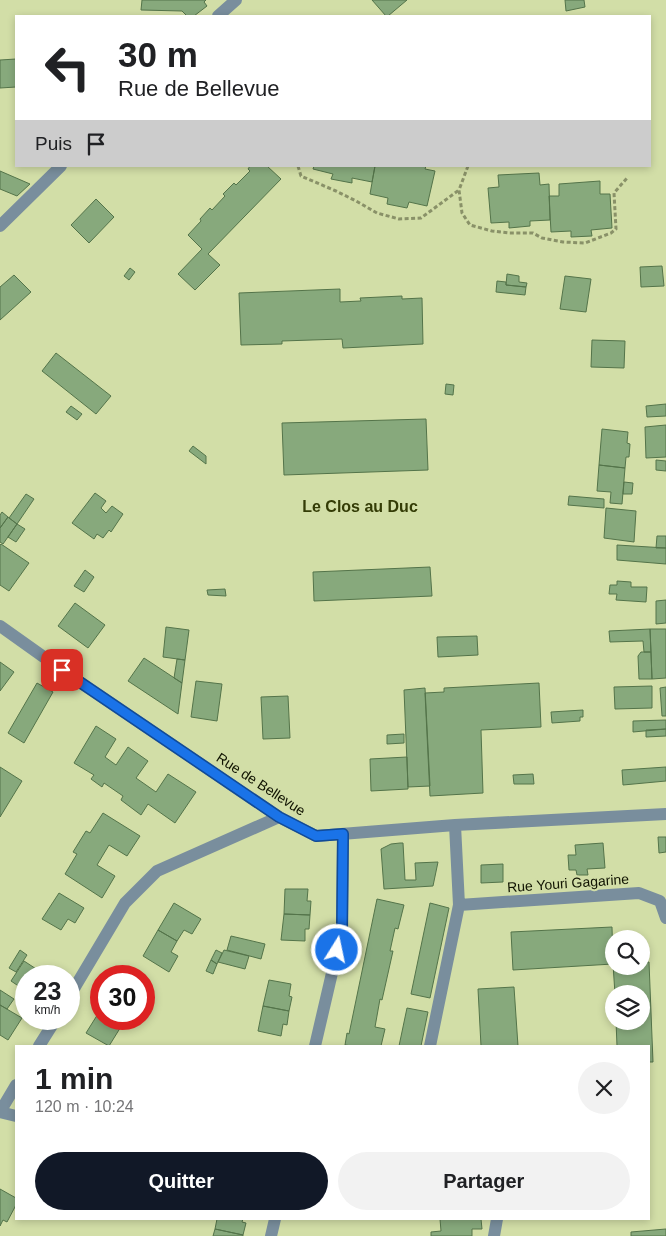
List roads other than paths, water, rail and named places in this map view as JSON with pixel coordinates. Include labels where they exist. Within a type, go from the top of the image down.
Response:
[{"type":"street","points":[[219,15],[236,0]]},
{"type":"street","points":[[0,226],[60,167]]},
{"type":"street","name":"Rue de Bellevue","points":[[0,626],[279,817],[316,836],[455,825],[666,814]]},
{"type":"street","points":[[80,979],[125,903],[157,871],[279,817]]},
{"type":"street","points":[[430,1045],[459,905],[455,825]]},
{"type":"street","points":[[315,1045],[342,930],[343,834]]},
{"type":"street","name":"Rue Youri Gagarine","points":[[459,905],[639,893],[660,901],[666,918]]},
{"type":"street","points":[[40,1045],[49,1030]]},
{"type":"street","points":[[15,1087],[0,1112],[15,1116]]},
{"type":"street","points":[[271,1236],[275,1220]]},
{"type":"street","points":[[494,1236],[497,1220]]},
{"type":"district","name":"Le Clos au Duc","points":[[360,506]]}]
